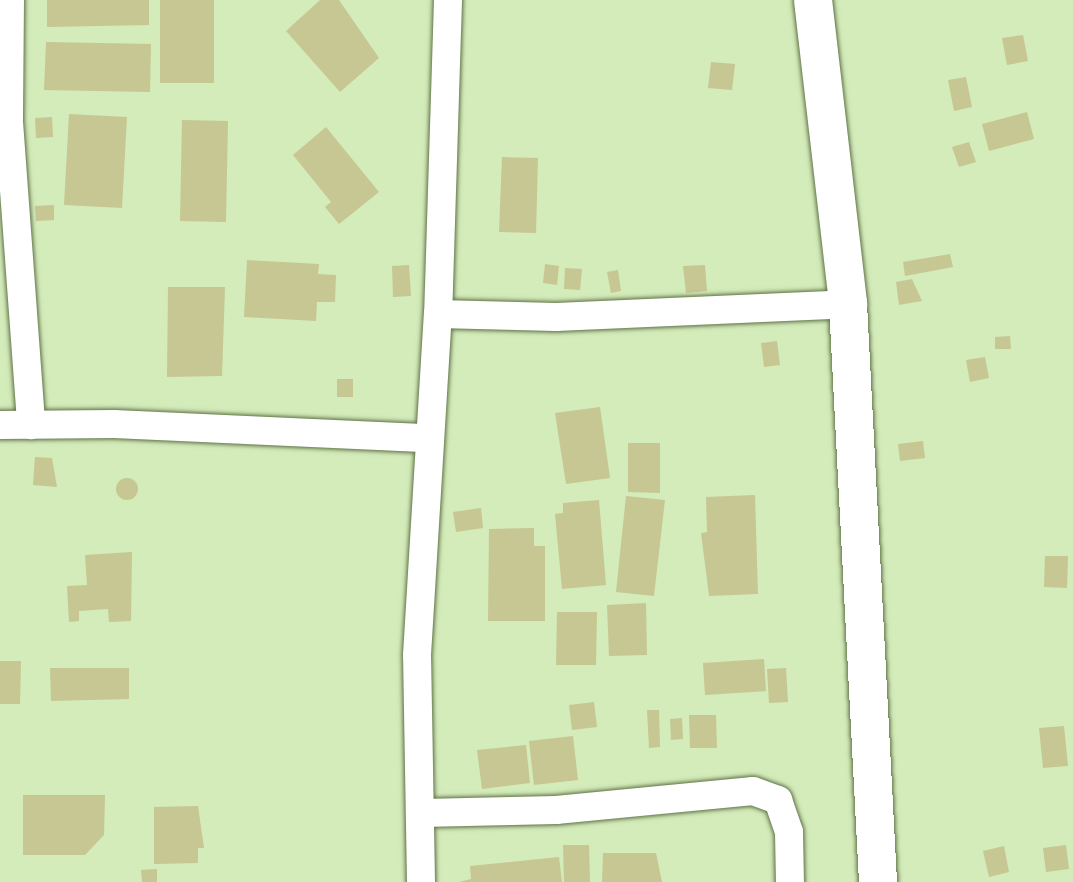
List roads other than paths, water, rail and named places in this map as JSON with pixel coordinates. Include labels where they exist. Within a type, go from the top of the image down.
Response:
[{"type":"main road","points":[[813,0],[848,304],[878,882]]},
{"type":"street","points":[[10,0],[5,121],[31,425]]},
{"type":"street","points":[[421,882],[422,813],[416,655],[438,314],[448,0]]},
{"type":"street","points":[[438,314],[556,317],[848,304]]},
{"type":"street","points":[[0,425],[428,438]]},
{"type":"street","points":[[422,813],[556,810],[753,791],[778,800],[789,832],[790,882]]}]
